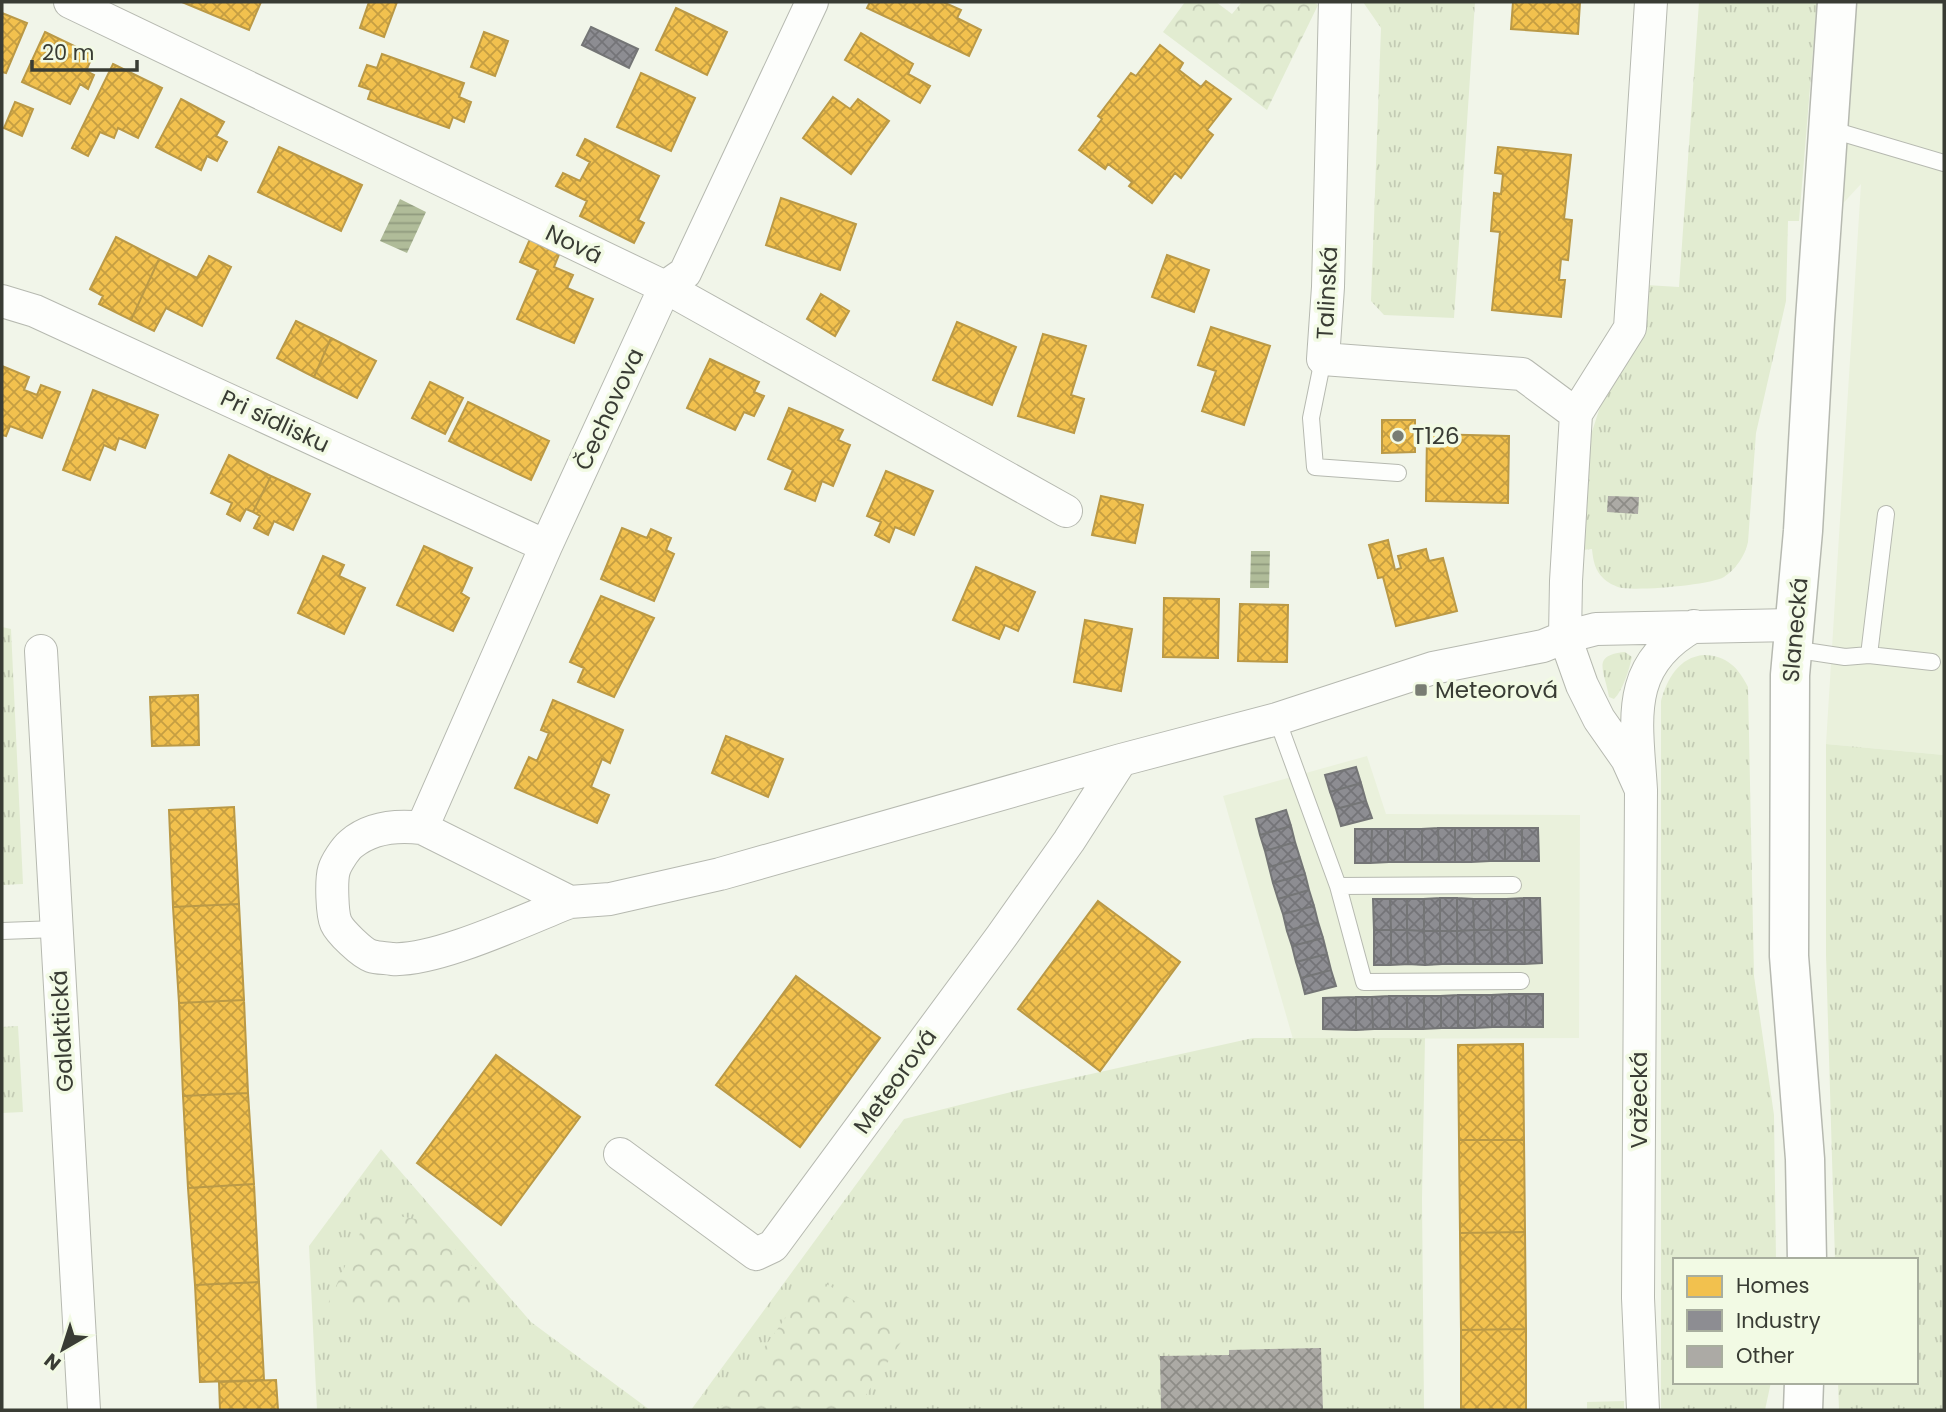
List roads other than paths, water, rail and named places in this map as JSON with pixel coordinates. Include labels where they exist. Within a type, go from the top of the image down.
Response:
[{"type":"main road","name":"Slanecká","points":[[1807,1258],[1803,1125],[1789,957],[1790,674],[1803,531],[1837,2]]},
{"type":"main road","points":[[1803,1410],[1804,1384]]},
{"type":"street","name":"Nová","points":[[70,2],[123,13],[665,287],[1066,510]]},
{"type":"street","name":"Čechovova","points":[[422,828],[546,546],[665,287],[685,273],[812,2]]},
{"type":"street","name":"Talinská","points":[[1335,2],[1328,287],[1323,359],[1522,374],[1576,414]]},
{"type":"street","points":[[1565,637],[1576,414],[1630,328],[1651,2]]},
{"type":"street","name":"Pri sídlisku","points":[[2,301],[36,311],[546,546]]},
{"type":"street","points":[[570,902],[422,828],[397,825],[368,834],[349,845],[333,871],[332,897],[336,924],[353,943],[370,955],[395,959],[422,956],[466,943],[570,902],[610,899],[720,874],[1121,760],[1276,719],[1433,668],[1543,646],[1596,629],[1694,626],[1793,637]]},
{"type":"street","name":"Važecká","points":[[1643,1410],[1638,1298],[1641,790],[1636,709],[1648,669],[1662,649],[1677,635],[1694,626]]},
{"type":"street","name":"Važecká","points":[[1565,637],[1582,685],[1599,719],[1627,759],[1641,790]]},
{"type":"street","name":"Galaktická","points":[[41,651],[84,1410]]},
{"type":"street","name":"Meteorová","points":[[620,1154],[756,1254],[773,1246],[1001,937],[1069,841],[1121,760]]},
{"type":"lane","points":[[1829,129],[1944,163]]},
{"type":"lane","points":[[1323,359],[1311,418],[1315,467],[1398,473]]},
{"type":"lane","points":[[1869,655],[1886,514]]},
{"type":"lane","points":[[1793,637],[1845,657],[1869,655],[1932,662]]},
{"type":"lane","points":[[1276,719],[1338,886],[1364,982],[1521,981]]},
{"type":"lane","points":[[1338,886],[1513,885]]},
{"type":"lane","points":[[2,931],[57,929]]},
{"type":"place","name":"T126","points":[[1398,436]]},
{"type":"place","name":"Meteorová","points":[[1421,690]]}]
